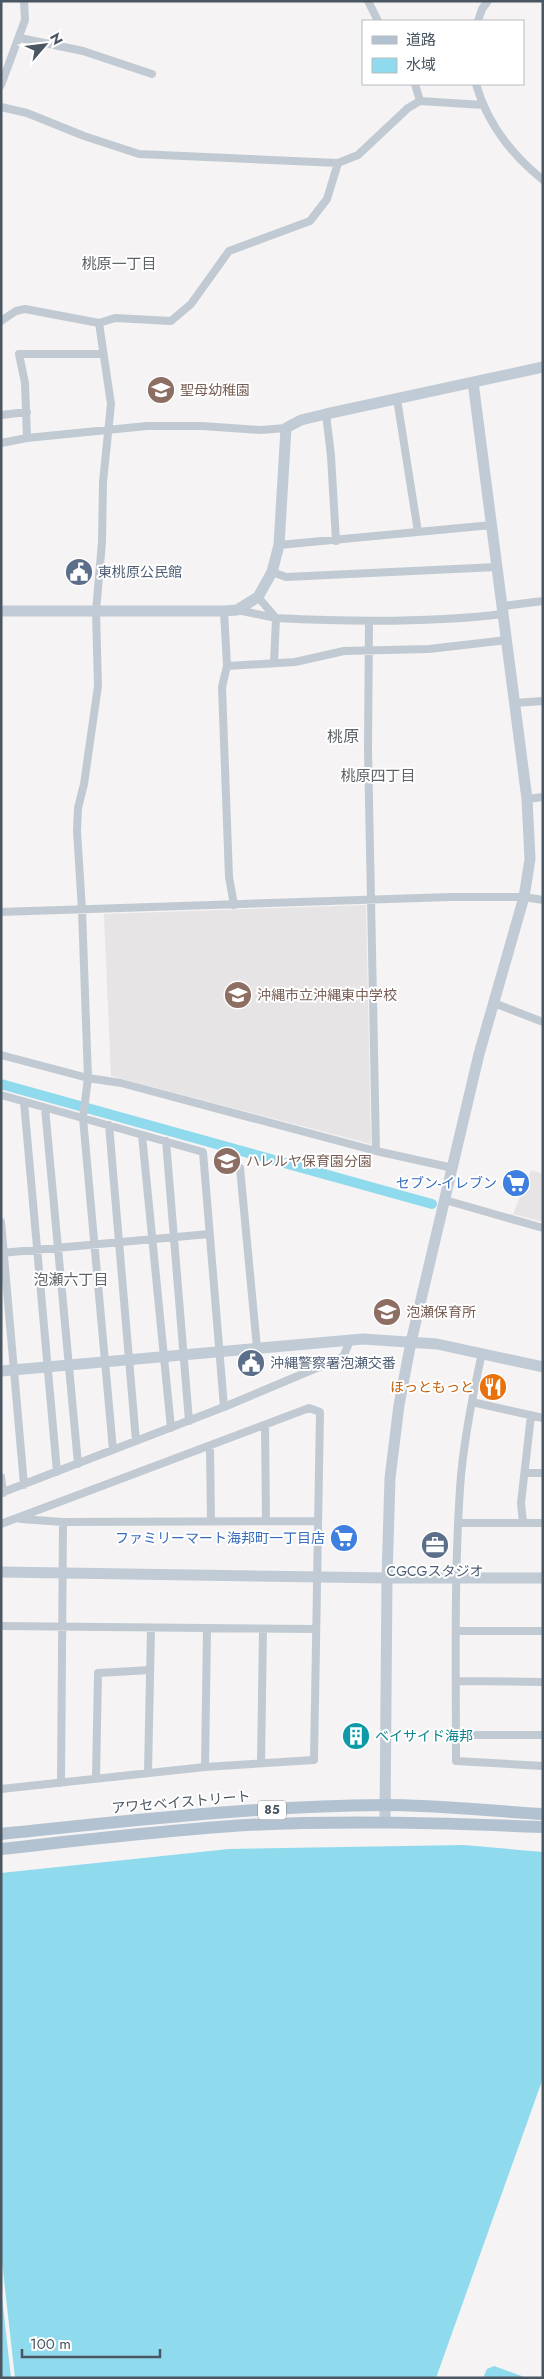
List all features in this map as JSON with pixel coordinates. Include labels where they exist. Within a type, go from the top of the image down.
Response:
[{"type":"main road","name":"アワセベイストリート","points":[[1,1834],[247,1811],[385,1805],[543,1814]]},
{"type":"main road","name":"アワセベイストリート","points":[[3,1849],[127,1834],[247,1825],[385,1821],[543,1827]]},
{"type":"street","points":[[1,85],[20,38],[25,20],[24,1]]},
{"type":"street","points":[[368,1],[378,20]]},
{"type":"street","points":[[478,20],[482,9],[488,1]]},
{"type":"street","points":[[20,38],[83,51],[152,74]]},
{"type":"street","points":[[415,85],[420,100]]},
{"type":"street","points":[[476,85],[483,105],[512,151],[543,180]]},
{"type":"street","points":[[1,107],[27,113],[84,136],[139,154],[338,164],[358,156],[408,108],[420,100],[483,105]]},
{"type":"street","points":[[1,321],[16,311],[25,309],[99,323],[115,318],[172,321],[191,304],[229,251],[310,221],[327,199],[338,164]]},
{"type":"street","points":[[99,323],[111,404],[103,482],[102,542],[96,610],[98,686],[84,784],[78,808],[77,831],[88,1078],[83,1118],[104,1362],[114,1450]]},
{"type":"street","points":[[27,438],[25,384],[19,354],[103,354]]},
{"type":"street","points":[[1,443],[27,438],[147,426],[202,426],[261,430],[286,428],[301,420],[326,414],[543,367]]},
{"type":"street","points":[[385,1821],[386,1578],[390,1478],[399,1405],[411,1342],[479,1054],[524,897],[530,860],[527,798],[473,382]]},
{"type":"street","points":[[397,399],[418,532]]},
{"type":"street","points":[[1,414],[27,412]]},
{"type":"street","points":[[326,414],[331,456],[336,540]]},
{"type":"street","points":[[237,610],[258,597],[272,572],[279,545],[286,428]]},
{"type":"street","points":[[279,545],[492,525]]},
{"type":"street","points":[[272,572],[286,577],[497,567]]},
{"type":"street","points":[[258,597],[276,618],[274,663]]},
{"type":"street","points":[[1,611],[237,610],[276,618],[440,621],[542,603]]},
{"type":"street","points":[[224,611],[227,666],[222,687],[229,877],[234,906]]},
{"type":"street","points":[[368,621],[370,651],[368,749],[376,1152]]},
{"type":"street","points":[[227,666],[315,659],[344,651],[429,649],[507,640]]},
{"type":"street","points":[[514,703],[543,701]]},
{"type":"street","points":[[527,798],[543,796]]},
{"type":"street","points":[[1,912],[234,906],[371,900],[524,897],[543,900]]},
{"type":"street","points":[[494,1003],[543,1022]]},
{"type":"street","points":[[1,1055],[88,1078],[121,1083],[376,1152],[453,1168]]},
{"type":"street","points":[[1,1096],[203,1152],[224,1407]]},
{"type":"street","points":[[24,1102],[57,1472]]},
{"type":"street","points":[[45,1108],[78,1464]]},
{"type":"street","points":[[109,1125],[136,1441]]},
{"type":"street","points":[[142,1135],[171,1428]]},
{"type":"street","points":[[166,1141],[189,1421]]},
{"type":"street","points":[[240,1168],[256,1348]]},
{"type":"street","points":[[445,1200],[543,1228]]},
{"type":"street","points":[[1,1222],[24,1485]]},
{"type":"street","points":[[3,1253],[209,1234]]},
{"type":"street","points":[[1,1477],[2,1493],[189,1421],[343,1357],[350,1341]]},
{"type":"street","points":[[1,1371],[350,1341],[411,1342],[482,1353],[543,1366]]},
{"type":"street","points":[[482,1353],[472,1402],[460,1486],[456,1578],[456,1761],[543,1766]]},
{"type":"street","points":[[472,1402],[543,1418]]},
{"type":"street","points":[[1,1524],[210,1447],[309,1408],[320,1412],[314,1760],[148,1772],[1,1789]]},
{"type":"street","points":[[523,1523],[521,1503],[531,1415]]},
{"type":"street","points":[[265,1425],[266,1521]]},
{"type":"street","points":[[210,1447],[211,1520]]},
{"type":"street","points":[[525,1473],[543,1473]]},
{"type":"street","points":[[17,1519],[63,1522],[211,1520],[317,1522]]},
{"type":"street","points":[[61,1783],[63,1522]]},
{"type":"street","points":[[458,1523],[543,1523]]},
{"type":"street","points":[[1,1572],[386,1578],[543,1578]]},
{"type":"street","points":[[1,1626],[151,1629],[315,1629]]},
{"type":"street","points":[[148,1772],[151,1629]]},
{"type":"street","points":[[205,1767],[207,1629]]},
{"type":"street","points":[[261,1763],[263,1630]]},
{"type":"street","points":[[456,1630],[543,1631]]},
{"type":"street","points":[[96,1778],[98,1674],[150,1670]]},
{"type":"street","points":[[456,1681],[543,1682]]},
{"type":"street","points":[[456,1735],[543,1735]]},
{"type":"shaded area","name":"沖縄市立沖縄東中学校","points":[[366,905],[371,1144],[111,1076],[104,914]]},
{"type":"shaded area","points":[[531,1170],[543,1174],[543,1222],[513,1214]]},
{"type":"water","points":[[464,1845],[543,1852],[543,2078],[436,2378],[15,2378],[1,2253],[1,1873],[229,1849]]},
{"type":"water","points":[[1,2288],[11,2378],[1,2378]]},
{"type":"water","points":[[494,2366],[527,2378],[483,2378],[487,2369]]},
{"type":"waterway","points":[[1,1084],[432,1204]]},
{"type":"place","name":"聖母幼稚園","points":[[161,390]]},
{"type":"place","name":"東桃原公民館","points":[[79,572]]},
{"type":"place","name":"沖縄市立沖縄東中学校","points":[[238,995]]},
{"type":"place","name":"ハレルヤ保育園分園","points":[[227,1161]]},
{"type":"place","name":"セブン-イレブン","points":[[516,1183]]},
{"type":"place","name":"泡瀬保育所","points":[[387,1312]]},
{"type":"place","name":"沖縄警察署泡瀬交番","points":[[251,1363]]},
{"type":"place","name":"ほっともっと","points":[[493,1387]]},
{"type":"place","name":"ファミリーマート海邦町一丁目店","points":[[344,1538]]},
{"type":"place","name":"CGCGスタジオ","points":[[435,1545]]},
{"type":"place","name":"ベイサイド海邦","points":[[356,1736]]},
{"type":"district","name":"桃原一丁目","points":[[119,264]]},
{"type":"district","name":"桃原","points":[[343,736]]},
{"type":"district","name":"桃原四丁目","points":[[378,776]]},
{"type":"district","name":"泡瀬六丁目","points":[[71,1280]]}]
